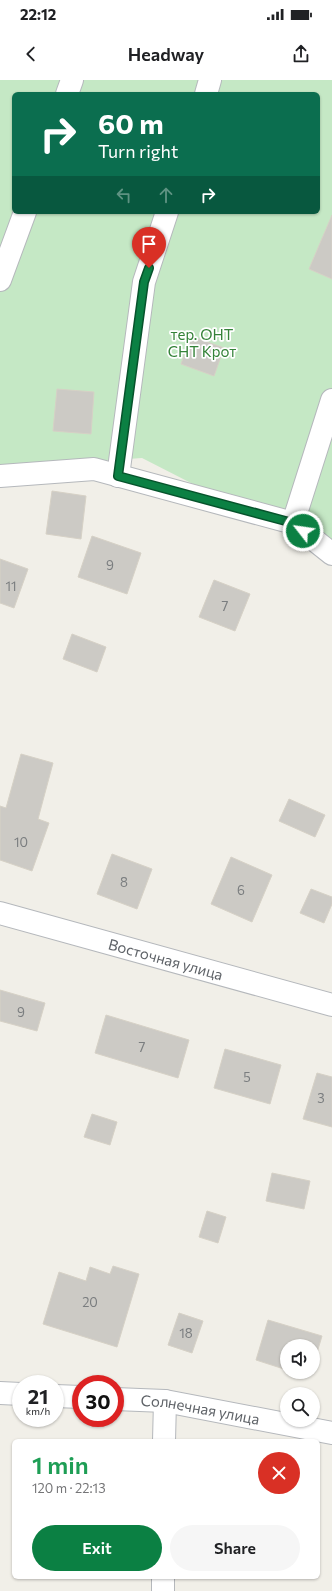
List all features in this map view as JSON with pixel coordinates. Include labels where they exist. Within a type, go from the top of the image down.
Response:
[{"type":"street","points":[[68,92],[72,80]]},
{"type":"street","points":[[207,92],[210,80]]},
{"type":"street","points":[[0,280],[24,214]]},
{"type":"street","points":[[118,476],[144,282],[166,214]]},
{"type":"street","points":[[293,523],[332,400]]},
{"type":"street","points":[[0,476],[94,469],[293,523],[332,554]]},
{"type":"street","name":"Восточная улица","points":[[0,913],[332,1005]]},
{"type":"street","points":[[0,1393],[12,1394]]},
{"type":"street","name":"Солнечная улица","points":[[124,1399],[165,1401],[332,1433]]},
{"type":"street","points":[[164,1439],[165,1401]]},
{"type":"street","points":[[163,1579],[163,1591]]},
{"type":"green space","name":"тер. ОНТ СНТ Крот","points":[[0,80],[332,80],[332,555],[142,458],[0,468]]},
{"type":"building","points":[[332,215],[332,279],[309,269]]},
{"type":"building","points":[[191,336],[224,348],[214,376],[181,364]]},
{"type":"building","points":[[57,389],[94,392],[91,434],[53,431]]},
{"type":"building","points":[[52,491],[86,496],[81,539],[46,534]]},
{"type":"building","points":[[92,536],[141,553],[127,594],[78,577]]},
{"type":"building","points":[[0,559],[28,569],[14,608],[0,603]]},
{"type":"building","points":[[214,580],[250,594],[235,631],[199,617]]},
{"type":"building","points":[[72,634],[106,647],[97,672],[63,659]]},
{"type":"building","points":[[21,754],[53,763],[38,819],[49,823],[32,871],[0,860],[0,806],[6,808]]},
{"type":"building","points":[[289,799],[325,815],[315,837],[279,821]]},
{"type":"building","points":[[112,854],[152,869],[137,909],[97,894]]},
{"type":"building","points":[[231,857],[272,875],[252,922],[211,904]]},
{"type":"building","points":[[311,889],[332,897],[332,904],[324,923],[300,913]]},
{"type":"building","points":[[0,990],[45,1003],[37,1031],[0,1021]]},
{"type":"building","points":[[106,1015],[189,1040],[178,1078],[95,1053]]},
{"type":"building","points":[[225,1049],[281,1065],[270,1104],[214,1088]]},
{"type":"building","points":[[317,1073],[332,1077],[332,1127],[303,1119]]},
{"type":"building","points":[[92,1114],[117,1122],[110,1145],[84,1137]]},
{"type":"building","points":[[272,1173],[310,1181],[304,1209],[266,1201]]},
{"type":"building","points":[[207,1211],[226,1217],[218,1243],[199,1237]]},
{"type":"building","points":[[113,1266],[139,1274],[117,1347],[43,1324],[59,1272],[86,1281],[90,1267],[110,1274]]},
{"type":"building","points":[[179,1313],[203,1321],[192,1353],[168,1345]]},
{"type":"building","points":[[268,1320],[322,1336],[320,1343],[320,1339],[280,1339],[280,1368],[256,1360]]},
{"type":"route","points":[[149,268],[144,282],[118,476],[293,523],[303,531]]}]
